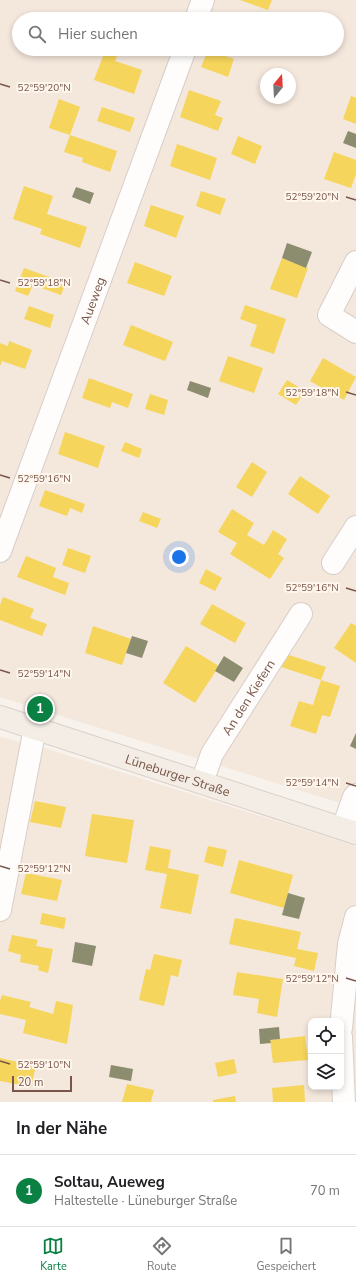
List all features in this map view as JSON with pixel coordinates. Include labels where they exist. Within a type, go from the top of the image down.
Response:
[{"type":"main road","name":"Lüneburger Straße","points":[[0,717],[350,831]]},
{"type":"street","points":[[199,12],[203,0]]},
{"type":"street","name":"Aueweg","points":[[0,551],[182,56]]},
{"type":"street","points":[[356,262],[329,315],[356,332]]},
{"type":"street","points":[[333,563],[356,527]]},
{"type":"street","name":"An den Kiefern","points":[[202,782],[212,754],[301,614]]},
{"type":"street","points":[[0,910],[35,728]]},
{"type":"street","points":[[350,831],[354,797],[356,795]]},
{"type":"street","points":[[342,1018],[349,944],[356,917]]},
{"type":"street","points":[[342,1054],[344,1102]]},
{"type":"shaded area","points":[[0,0],[356,0],[356,808],[0,697]]},
{"type":"shaded area","points":[[0,737],[44,748],[356,846],[356,1102],[0,1102]]},
{"type":"building: Wohnen","points":[[240,0],[272,0],[268,10]]},
{"type":"building: Wohnen","points":[[103,56],[117,56],[115,61],[142,70],[134,94],[94,80]]},
{"type":"building: Wohnen","points":[[206,56],[225,56],[234,59],[228,77],[201,67]]},
{"type":"building: Wohnen","points":[[189,90],[221,101],[215,115],[223,118],[218,131],[180,117]]},
{"type":"building: Wohnen","points":[[351,96],[356,98],[356,124],[343,119]]},
{"type":"building: Wohnen","points":[[59,99],[80,107],[70,135],[49,128]]},
{"type":"building: Wohnen","points":[[102,107],[135,118],[130,132],[97,121]]},
{"type":"building: Wohnen","points":[[70,135],[117,151],[110,172],[82,162],[83,158],[64,152]]},
{"type":"building: Wohnen","points":[[238,136],[262,146],[255,164],[231,154]]},
{"type":"building: Wohnen","points":[[177,144],[217,158],[210,180],[170,166]]},
{"type":"building: Wohnen","points":[[334,152],[356,160],[356,174],[351,188],[324,179]]},
{"type":"building: Wohnen","points":[[24,186],[53,196],[47,214],[87,227],[80,248],[40,234],[42,229],[13,219]]},
{"type":"building: Wohnen","points":[[201,191],[226,199],[220,215],[196,206]]},
{"type":"building: Wohnen","points":[[151,205],[184,216],[176,238],[144,226]]},
{"type":"building: Wohnen","points":[[282,258],[308,268],[297,298],[270,289]]},
{"type":"building: Wohnen","points":[[135,262],[172,276],[164,296],[127,283]]},
{"type":"building: Wohnen","points":[[24,268],[66,283],[61,295],[33,285],[28,296],[15,291]]},
{"type":"building: Wohnen","points":[[245,305],[286,319],[274,354],[250,346],[257,325],[240,319]]},
{"type":"building: Wohnen","points":[[29,306],[54,315],[50,328],[24,319]]},
{"type":"building: Wohnen","points":[[131,325],[173,342],[165,361],[123,345]]},
{"type":"building: Wohnen","points":[[9,341],[32,350],[25,369],[2,361],[0,366],[0,343],[8,346]]},
{"type":"building: Wohnen","points":[[228,356],[263,368],[254,393],[219,381]]},
{"type":"building: Wohnen","points":[[323,358],[356,377],[344,400],[310,381]]},
{"type":"building: Wohnen","points":[[89,378],[133,394],[128,408],[112,402],[110,408],[82,398]]},
{"type":"building: Wohnen","points":[[287,380],[305,391],[296,405],[278,394]]},
{"type":"building: Wohnen","points":[[150,394],[168,400],[164,415],[145,409]]},
{"type":"building: Wohnen","points":[[65,432],[105,446],[98,468],[58,454]]},
{"type":"building: Wohnen","points":[[125,442],[142,449],[139,458],[121,451]]},
{"type":"building: Wohnen","points":[[252,462],[267,472],[252,497],[236,487]]},
{"type":"building: Wohnen","points":[[300,476],[330,496],[318,514],[288,494]]},
{"type":"building: Wohnen","points":[[45,490],[85,504],[82,513],[70,508],[67,516],[39,506]]},
{"type":"building: Wohnen","points":[[232,509],[254,523],[247,535],[264,545],[273,530],[287,539],[278,554],[284,558],[270,579],[230,554],[237,543],[218,532]]},
{"type":"building: Wohnen","points":[[143,512],[161,519],[157,528],[139,521]]},
{"type":"building: Wohnen","points":[[68,548],[91,556],[85,573],[62,565]]},
{"type":"building: Wohnen","points":[[26,556],[56,568],[53,577],[69,583],[65,595],[17,577]]},
{"type":"building: Wohnen","points":[[206,569],[222,578],[215,591],[199,583]]},
{"type":"building: Wohnen","points":[[3,597],[34,609],[30,618],[47,624],[42,636],[0,620],[0,605]]},
{"type":"building: Wohnen","points":[[212,604],[246,623],[235,643],[200,624]]},
{"type":"building: Wohnen","points":[[351,623],[356,626],[356,663],[334,648]]},
{"type":"building: Wohnen","points":[[93,626],[131,639],[122,665],[85,653]]},
{"type":"building: Wohnen","points":[[186,646],[219,666],[195,703],[163,683]]},
{"type":"building: Wohnen","points":[[286,654],[326,667],[321,680],[278,666]]},
{"type":"building: Wohnen","points":[[321,680],[340,686],[330,717],[322,715],[316,734],[290,726],[299,701],[313,705]]},
{"type":"building: Wohnen","points":[[35,801],[66,807],[61,828],[30,822]]},
{"type":"building: Wohnen","points":[[92,814],[134,820],[127,863],[85,856]]},
{"type":"building: Wohnen","points":[[150,846],[171,850],[168,868],[199,875],[191,914],[160,908],[167,874],[145,870]]},
{"type":"building: Wohnen","points":[[208,846],[227,850],[223,867],[204,862]]},
{"type":"building: Wohnen","points":[[239,860],[293,875],[284,908],[230,893]]},
{"type":"building: Wohnen","points":[[26,873],[62,880],[57,901],[21,894]]},
{"type":"building: Wohnen","points":[[42,913],[66,918],[64,929],[40,924]]},
{"type":"building: Wohnen","points":[[235,918],[301,932],[297,949],[318,953],[314,971],[294,966],[296,958],[229,944]]},
{"type":"building: Wohnen","points":[[12,935],[38,940],[36,946],[53,949],[48,973],[38,970],[39,966],[20,962],[21,955],[8,951]]},
{"type":"building: Wohnen","points":[[154,954],[182,960],[178,977],[171,975],[164,1006],[139,1000],[146,969],[150,970]]},
{"type":"building: Wohnen","points":[[237,972],[283,979],[277,1017],[257,1013],[259,999],[233,995]]},
{"type":"building: Wohnen","points":[[2,995],[31,1002],[29,1007],[53,1014],[56,1001],[73,1005],[67,1044],[23,1033],[26,1020],[0,1014],[0,1001]]},
{"type":"building: Wohnen","points":[[305,1036],[308,1060],[273,1063],[270,1040]]},
{"type":"building: Wohnen","points":[[0,1058],[36,1066],[31,1087],[0,1081]]},
{"type":"building: Wohnen","points":[[234,1059],[237,1073],[218,1077],[215,1063]]},
{"type":"building: Wohnen","points":[[127,1084],[154,1090],[151,1102],[122,1102]]},
{"type":"building: Wohnen","points":[[304,1085],[305,1102],[273,1102],[272,1088]]},
{"type":"building: Wohnen","points":[[235,1096],[236,1102],[213,1102],[213,1100]]},
{"type":"building: Industrie","points":[[348,131],[356,134],[356,148],[343,143]]},
{"type":"building: Industrie","points":[[76,187],[94,193],[90,204],[72,197]]},
{"type":"building: Industrie","points":[[287,243],[312,252],[306,268],[282,258]]},
{"type":"building: Industrie","points":[[190,381],[211,388],[208,398],[187,390]]},
{"type":"building: Industrie","points":[[132,636],[148,641],[142,658],[126,653]]},
{"type":"building: Industrie","points":[[224,656],[243,668],[234,682],[215,671]]},
{"type":"building: Industrie","points":[[356,733],[356,749],[350,746]]},
{"type":"building: Industrie","points":[[288,893],[305,898],[299,919],[282,915]]},
{"type":"building: Industrie","points":[[75,942],[96,946],[92,966],[72,962]]},
{"type":"building: Industrie","points":[[279,1027],[280,1039],[270,1040],[271,1043],[260,1044],[259,1029]]},
{"type":"building: Industrie","points":[[111,1065],[133,1069],[131,1081],[109,1077]]},
{"type":"place","name":"Soltau, Aueweg","points":[[40,709]]}]
